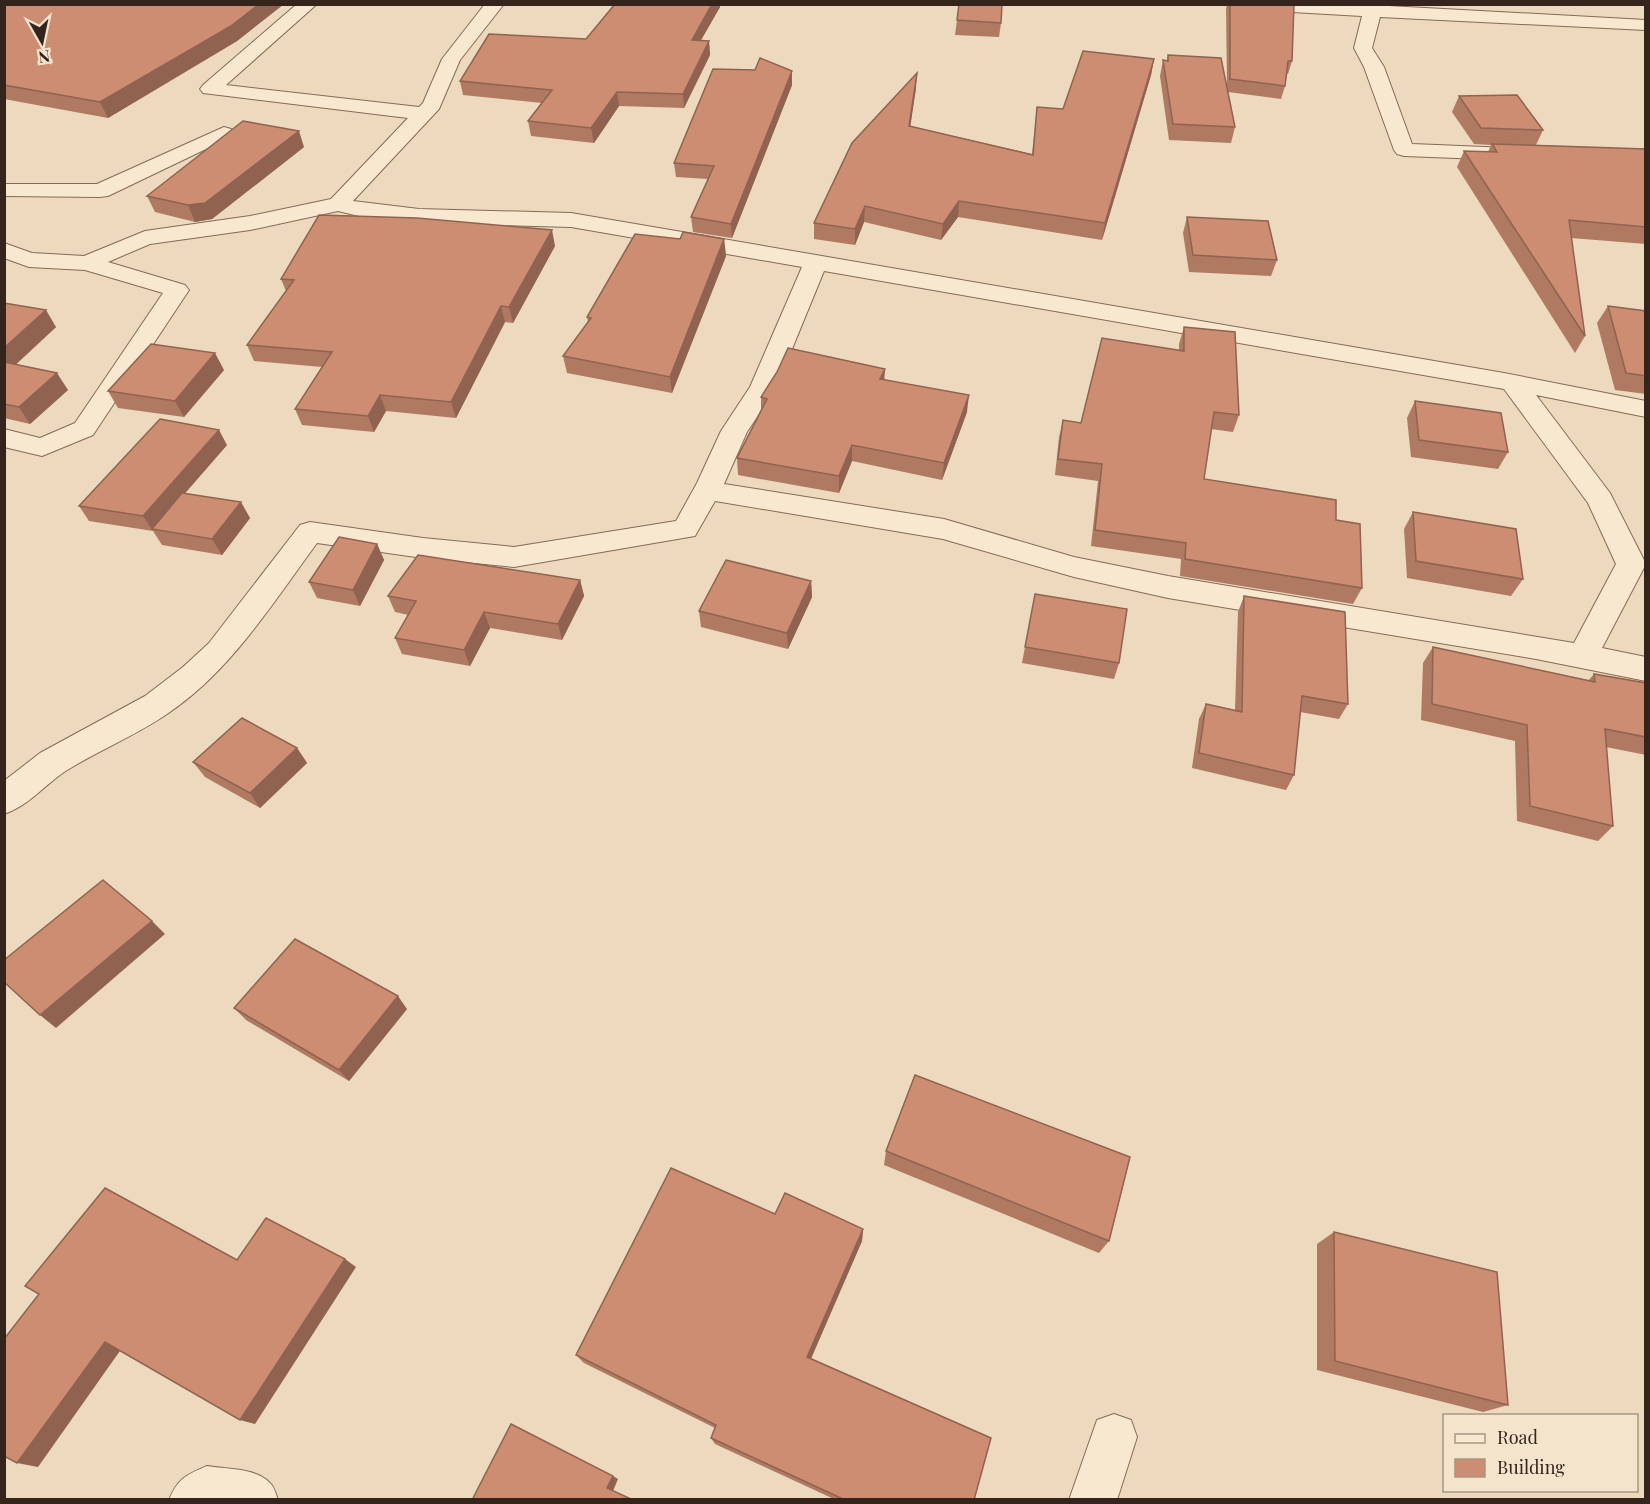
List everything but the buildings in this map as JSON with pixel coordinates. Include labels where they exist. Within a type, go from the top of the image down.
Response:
[{"type":"street","points":[[308,4],[210,89],[423,114]]},
{"type":"street","points":[[338,204],[432,105],[451,59],[495,4]]},
{"type":"street","points":[[1239,4],[1646,25]]},
{"type":"street","points":[[1372,11],[1363,48],[1374,67],[1404,150],[1530,155]]},
{"type":"street","points":[[4,190],[100,191],[224,133]]},
{"type":"street","points":[[87,264],[145,238],[250,223],[338,204],[363,210],[419,216],[571,220],[1513,383],[1646,409]]},
{"type":"street","points":[[4,250],[29,260],[87,264],[177,290],[84,429],[42,447],[4,438]]},
{"type":"street","points":[[4,800],[52,763],[156,705],[194,676],[220,651],[310,531],[423,548],[513,557],[685,529],[734,431],[762,388],[816,262]]},
{"type":"street","points":[[1513,383],[1600,500],[1631,564],[1582,657]]},
{"type":"street","points":[[706,490],[944,529],[1074,567],[1168,587],[1377,620],[1646,669]]},
{"type":"street","points":[[1093,1500],[1114,1437]]},
{"type":"street","points":[[193,1500],[207,1491],[249,1496],[254,1500]]}]
